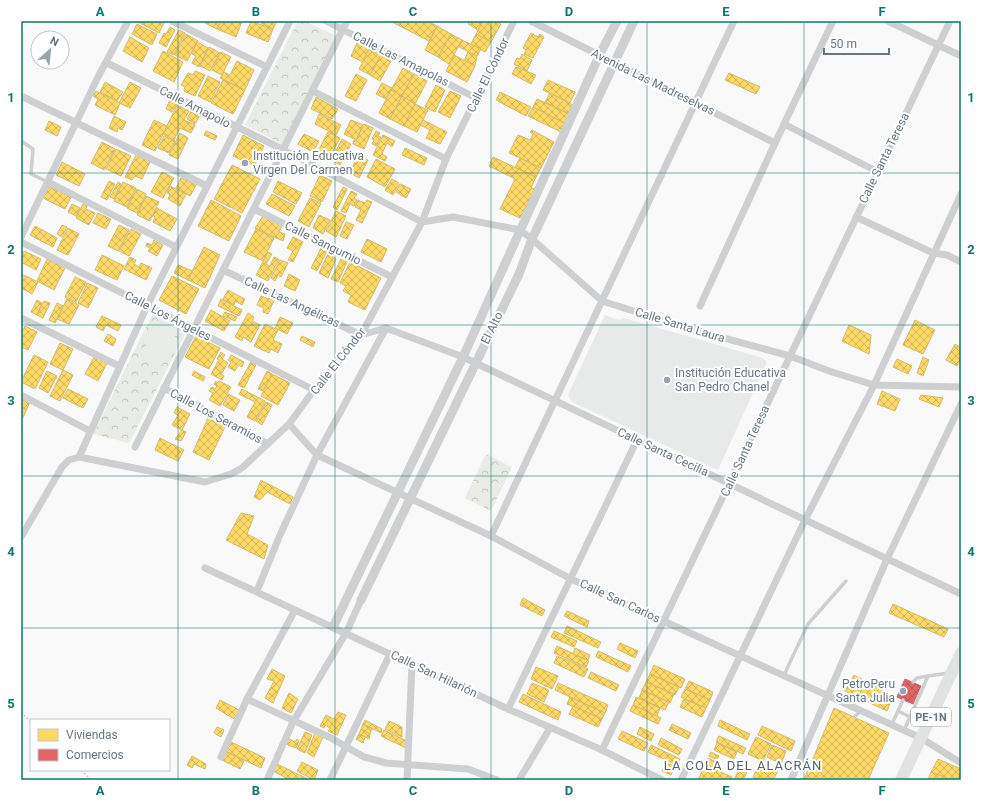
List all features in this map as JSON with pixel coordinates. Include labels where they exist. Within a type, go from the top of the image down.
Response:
[{"type":"highway","name":"PE-1N","points":[[901,780],[961,654]]},
{"type":"street","points":[[21,237],[99,75],[107,63],[128,21]]},
{"type":"street","points":[[172,21],[267,68]]},
{"type":"street","points":[[21,537],[62,466],[69,460],[79,457],[147,306],[290,21]]},
{"type":"street","name":"Calle Las Amapolas","points":[[326,21],[476,98]]},
{"type":"street","points":[[136,447],[347,21]]},
{"type":"street","name":"Calle El Cóndor","points":[[79,457],[205,482],[231,474],[242,468],[289,424],[314,390],[361,335],[422,222],[446,159],[514,21]]},
{"type":"street","name":"Avenida Las Madreselvas","points":[[531,21],[775,142]]},
{"type":"street","name":"El Alto","points":[[333,627],[463,357],[599,56],[617,21]]},
{"type":"street","name":"El Alto","points":[[267,780],[293,722],[346,634],[519,274],[532,239],[613,63],[634,21]]},
{"type":"street","points":[[491,536],[694,102],[734,21]]},
{"type":"street","points":[[700,306],[775,142],[833,21]]},
{"type":"street","points":[[888,21],[961,56]]},
{"type":"street","name":"Calle Santa Teresa","points":[[602,750],[950,21]]},
{"type":"street","name":"Calle Amapolo","points":[[107,63],[236,128],[284,150],[422,222]]},
{"type":"street","points":[[313,91],[446,159]]},
{"type":"street","points":[[21,96],[207,186]]},
{"type":"street","points":[[784,124],[878,172]]},
{"type":"street","points":[[48,182],[176,247]]},
{"type":"street","points":[[681,780],[805,520],[874,385],[961,194]]},
{"type":"street","name":"Calle Sangumio","points":[[254,209],[392,277]]},
{"type":"street","name":"Calle Santa Laura","points":[[422,222],[454,217],[520,230],[602,301],[687,328],[790,356],[829,371],[874,385],[961,387]]},
{"type":"street","points":[[856,217],[933,253],[947,255],[961,262]]},
{"type":"street","name":"Calle Los Ángeles","points":[[21,242],[314,390]]},
{"type":"street","name":"Calle Las Angélicas","points":[[223,270],[361,335]]},
{"type":"street","points":[[21,318],[119,366]]},
{"type":"street","points":[[361,335],[386,328]]},
{"type":"street","points":[[256,592],[280,535],[317,455],[386,328]]},
{"type":"street","name":"Calle Santa Cecilia","points":[[386,328],[476,363],[961,594]]},
{"type":"street","name":"Calle Los Seramios","points":[[164,388],[268,444]]},
{"type":"street","points":[[21,395],[90,431]]},
{"type":"street","points":[[791,780],[826,696],[887,559],[961,404]]},
{"type":"street","name":"Calle San Carlos","points":[[289,424],[317,455],[491,536],[571,579],[921,738],[961,763]]},
{"type":"street","points":[[508,709],[637,440]]},
{"type":"street","name":"Calle San Hilarión","points":[[206,568],[508,709],[602,750],[662,780]]},
{"type":"street","points":[[221,757],[247,699],[295,610]]},
{"type":"street","points":[[330,780],[390,654]]},
{"type":"street","points":[[407,780],[409,765],[412,664]]},
{"type":"street","points":[[247,699],[293,722],[331,738],[364,757],[386,764],[468,769],[497,780]]},
{"type":"street","points":[[519,780],[550,728]]},
{"type":"lane","points":[[21,141],[33,149],[31,174],[48,182]]},
{"type":"lane","points":[[783,676],[808,624],[846,581]]},
{"type":"lane","points":[[913,682],[917,678],[952,673]]},
{"type":"lane","points":[[904,730],[928,676]]},
{"type":"lane","points":[[891,725],[903,700]]},
{"type":"lane","points":[[854,717],[861,711]]},
{"type":"lane","points":[[898,711],[927,726]]},
{"type":"path","points":[[21,712],[30,721]]},
{"type":"path","points":[[82,771],[91,780]]},
{"type":"shaded area","name":"Institución Educativa San Pedro Chanel","points":[[605,315],[619,320],[624,318],[763,358],[766,361],[766,364],[718,470],[572,402],[568,395]]},
{"type":"green space","points":[[298,21],[304,21],[336,36],[282,144],[245,125]]},
{"type":"green space","points":[[152,315],[187,330],[129,443],[93,434]]},
{"type":"green space","points":[[157,322],[177,332],[162,364],[142,354]]},
{"type":"green space","points":[[486,454],[512,467],[491,511],[465,498]]},
{"type":"building: Viviendas","points":[[136,21],[165,21],[159,33]]},
{"type":"building: Viviendas","points":[[206,21],[221,21],[217,29],[205,23]]},
{"type":"building: Viviendas","points":[[221,21],[242,21],[236,37],[217,29]]},
{"type":"building: Viviendas","points":[[251,21],[273,29],[268,42],[246,33]]},
{"type":"building: Viviendas","points":[[262,21],[277,21],[273,29],[261,23]]},
{"type":"building: Viviendas","points":[[390,21],[427,21],[437,26],[429,41]]},
{"type":"building: Viviendas","points":[[470,21],[483,21],[478,30],[468,24]]},
{"type":"building: Viviendas","points":[[483,21],[496,21],[501,24],[491,42],[476,34]]},
{"type":"building: Viviendas","points":[[137,24],[157,34],[152,45],[132,34]]},
{"type":"building: Viviendas","points":[[437,26],[451,34],[438,57],[425,50]]},
{"type":"building: Viviendas","points":[[170,27],[175,30],[166,47],[159,43],[164,33],[166,34]]},
{"type":"building: Viviendas","points":[[179,30],[185,33],[174,55],[167,52]]},
{"type":"building: Viviendas","points":[[531,33],[538,37],[540,34],[544,37],[533,58],[524,54],[526,50],[523,48]]},
{"type":"building: Viviendas","points":[[186,34],[198,41],[187,61],[175,55]]},
{"type":"building: Viviendas","points":[[451,34],[462,40],[449,64],[438,57]]},
{"type":"building: Viviendas","points":[[476,34],[491,42],[485,52],[471,44]]},
{"type":"building: Viviendas","points":[[130,37],[149,48],[142,62],[123,51]]},
{"type":"building: Viviendas","points":[[462,40],[481,49],[477,56],[459,47]]},
{"type":"building: Viviendas","points":[[197,42],[208,48],[199,67],[192,63],[196,56],[192,54]]},
{"type":"building: Viviendas","points":[[357,43],[369,49],[363,62],[351,56]]},
{"type":"building: Viviendas","points":[[209,47],[220,53],[210,71],[200,66]]},
{"type":"building: Viviendas","points":[[369,49],[381,55],[370,75],[359,69]]},
{"type":"building: Viviendas","points":[[163,51],[183,62],[174,82],[153,71]]},
{"type":"building: Viviendas","points":[[221,52],[231,57],[222,75],[212,70]]},
{"type":"building: Viviendas","points":[[468,52],[477,56],[475,66],[464,61]]},
{"type":"building: Viviendas","points":[[522,54],[532,60],[527,71],[514,64],[517,58],[520,59]]},
{"type":"building: Viviendas","points":[[381,55],[391,61],[380,81],[370,75]]},
{"type":"building: Viviendas","points":[[454,55],[475,66],[467,82],[446,71]]},
{"type":"building: Viviendas","points":[[237,61],[254,70],[245,90],[220,78],[224,72],[230,75]]},
{"type":"building: Viviendas","points":[[516,67],[536,75],[531,84],[512,74]]},
{"type":"building: Viviendas","points":[[403,68],[414,74],[402,96],[391,90]]},
{"type":"building: Viviendas","points":[[195,71],[205,75],[195,96],[184,91],[185,87],[181,85],[188,73],[193,75]]},
{"type":"building: Viviendas","points":[[729,73],[760,87],[756,94],[725,80]]},
{"type":"building: Viviendas","points":[[356,74],[367,80],[356,101],[345,96]]},
{"type":"building: Viviendas","points":[[414,74],[427,81],[415,104],[402,96]]},
{"type":"building: Viviendas","points":[[208,76],[220,82],[210,102],[198,96]]},
{"type":"building: Viviendas","points":[[223,80],[245,90],[233,114],[211,103]]},
{"type":"building: Viviendas","points":[[548,80],[575,92],[570,103],[543,90]]},
{"type":"building: Viviendas","points":[[105,82],[123,92],[117,101],[100,92]]},
{"type":"building: Viviendas","points":[[130,82],[141,88],[130,108],[119,103]]},
{"type":"building: Viviendas","points":[[382,83],[392,88],[386,99],[376,94]]},
{"type":"building: Viviendas","points":[[436,85],[445,90],[435,112],[425,107]]},
{"type":"building: Viviendas","points":[[391,90],[402,96],[390,119],[379,113]]},
{"type":"building: Viviendas","points":[[96,91],[120,103],[115,115],[95,105],[98,99],[93,96]]},
{"type":"building: Viviendas","points":[[450,91],[461,96],[450,118],[438,112]]},
{"type":"building: Viviendas","points":[[500,92],[531,107],[526,116],[496,100]]},
{"type":"building: Viviendas","points":[[550,93],[573,105],[568,113],[545,102]]},
{"type":"building: Viviendas","points":[[402,96],[415,104],[404,126],[390,119]]},
{"type":"building: Viviendas","points":[[316,97],[338,109],[332,119],[311,109]]},
{"type":"building: Viviendas","points":[[537,99],[569,114],[564,123],[533,107]]},
{"type":"building: Viviendas","points":[[170,100],[177,104],[172,112],[166,109]]},
{"type":"building: Viviendas","points":[[415,104],[428,110],[417,132],[404,126]]},
{"type":"building: Viviendas","points":[[177,105],[189,111],[184,120],[195,125],[191,133],[180,128],[174,140],[163,134]]},
{"type":"building: Viviendas","points":[[533,107],[564,123],[561,132],[528,116]]},
{"type":"building: Viviendas","points":[[191,111],[200,115],[195,124],[187,119]]},
{"type":"building: Viviendas","points":[[319,114],[341,125],[336,135],[315,124]]},
{"type":"building: Viviendas","points":[[114,116],[126,122],[122,130],[118,128],[117,132],[109,128]]},
{"type":"building: Viviendas","points":[[154,120],[167,126],[155,151],[142,145]]},
{"type":"building: Viviendas","points":[[351,120],[363,125],[356,140],[344,134]]},
{"type":"building: Viviendas","points":[[423,120],[447,132],[440,144],[426,138],[430,130],[420,125]]},
{"type":"building: Viviendas","points":[[49,121],[61,127],[57,136],[45,130]]},
{"type":"building: Viviendas","points":[[364,124],[373,128],[364,149],[353,144]]},
{"type":"building: Viviendas","points":[[532,130],[554,142],[541,168],[509,153],[518,135],[530,140],[533,134],[530,132]]},
{"type":"building: Viviendas","points":[[206,131],[217,136],[215,140],[204,135]]},
{"type":"building: Viviendas","points":[[376,131],[380,133],[378,136],[381,137],[376,146],[372,144],[374,140],[372,139]]},
{"type":"building: Viviendas","points":[[328,132],[340,138],[329,159],[317,153]]},
{"type":"building: Viviendas","points":[[180,133],[188,138],[178,159],[169,155]]},
{"type":"building: Viviendas","points":[[304,134],[319,141],[313,152],[298,144]]},
{"type":"building: Viviendas","points":[[243,135],[264,146],[254,166],[233,156]]},
{"type":"building: Viviendas","points":[[383,135],[395,141],[392,147],[387,143],[382,154],[387,157],[385,161],[373,155]]},
{"type":"building: Viviendas","points":[[164,136],[175,141],[169,153],[158,148]]},
{"type":"building: Viviendas","points":[[342,139],[351,144],[340,165],[331,160]]},
{"type":"building: Viviendas","points":[[102,142],[115,149],[104,170],[91,163]]},
{"type":"building: Viviendas","points":[[405,148],[427,158],[424,165],[402,155]]},
{"type":"building: Viviendas","points":[[116,149],[131,156],[121,176],[106,169]]},
{"type":"building: Viviendas","points":[[136,155],[150,162],[142,179],[135,176],[132,180],[125,177]]},
{"type":"building: Viviendas","points":[[358,155],[368,160],[359,178],[350,173]]},
{"type":"building: Viviendas","points":[[493,157],[536,177],[531,188],[535,189],[520,218],[500,209],[515,179],[489,166]]},
{"type":"building: Viviendas","points":[[520,158],[541,168],[536,177],[515,167]]},
{"type":"building: Viviendas","points":[[376,159],[395,169],[385,187],[367,177]]},
{"type":"building: Viviendas","points":[[62,162],[85,174],[79,186],[56,175]]},
{"type":"building: Viviendas","points":[[232,165],[260,179],[242,213],[214,199]]},
{"type":"building: Viviendas","points":[[162,172],[174,178],[163,198],[151,192]]},
{"type":"building: Viviendas","points":[[320,175],[332,181],[322,202],[310,196]]},
{"type":"building: Viviendas","points":[[181,178],[196,185],[190,196],[176,188]]},
{"type":"building: Viviendas","points":[[392,179],[399,183],[393,195],[385,190]]},
{"type":"building: Viviendas","points":[[109,181],[115,184],[107,200],[101,197]]},
{"type":"building: Viviendas","points":[[278,181],[302,193],[296,204],[273,192]]},
{"type":"building: Viviendas","points":[[118,182],[121,184],[114,199],[110,197]]},
{"type":"building: Viviendas","points":[[123,182],[136,188],[127,207],[114,201]]},
{"type":"building: Viviendas","points":[[400,184],[411,189],[406,198],[396,192]]},
{"type":"building: Viviendas","points":[[170,186],[186,194],[180,206],[168,199],[170,194],[167,193]]},
{"type":"building: Viviendas","points":[[49,187],[71,197],[65,209],[43,198]]},
{"type":"building: Viviendas","points":[[343,187],[347,189],[337,210],[333,207]]},
{"type":"building: Viviendas","points":[[137,189],[146,194],[137,213],[127,208]]},
{"type":"building: Viviendas","points":[[351,191],[357,194],[354,198],[357,200],[354,206],[350,204],[346,213],[341,211]]},
{"type":"building: Viviendas","points":[[272,194],[295,206],[289,216],[266,204]]},
{"type":"building: Viviendas","points":[[146,196],[159,202],[150,221],[137,215]]},
{"type":"building: Viviendas","points":[[310,198],[321,203],[309,227],[298,221]]},
{"type":"building: Viviendas","points":[[211,200],[241,216],[229,241],[198,226]]},
{"type":"building: Viviendas","points":[[358,200],[365,203],[367,200],[372,202],[362,223],[356,220],[361,210],[355,207]]},
{"type":"building: Viviendas","points":[[72,204],[80,208],[76,216],[68,212]]},
{"type":"building: Viviendas","points":[[83,204],[87,206],[86,209],[95,213],[89,225],[76,218]]},
{"type":"building: Viviendas","points":[[157,208],[177,219],[170,231],[153,222],[155,217],[153,215]]},
{"type":"building: Viviendas","points":[[336,211],[346,216],[336,237],[326,231]]},
{"type":"building: Viviendas","points":[[98,213],[111,219],[106,229],[93,223]]},
{"type":"building: Viviendas","points":[[319,215],[330,220],[323,234],[313,228]]},
{"type":"building: Viviendas","points":[[263,216],[282,226],[279,232],[285,234],[283,241],[255,228]]},
{"type":"building: Viviendas","points":[[346,222],[354,225],[347,239],[340,236]]},
{"type":"building: Viviendas","points":[[62,225],[67,227],[62,237],[57,234]]},
{"type":"building: Viviendas","points":[[119,225],[129,230],[118,251],[108,246]]},
{"type":"building: Viviendas","points":[[35,226],[57,238],[53,247],[30,235]]},
{"type":"building: Viviendas","points":[[68,228],[79,234],[68,255],[57,250]]},
{"type":"building: Viviendas","points":[[131,229],[141,234],[129,256],[119,251]]},
{"type":"building: Viviendas","points":[[256,229],[274,238],[263,261],[244,252]]},
{"type":"building: Viviendas","points":[[293,237],[303,242],[293,262],[288,260],[293,251],[287,248]]},
{"type":"building: Viviendas","points":[[367,239],[387,249],[381,262],[361,252]]},
{"type":"building: Viviendas","points":[[154,240],[163,245],[157,256],[148,251],[150,248],[146,246],[147,243],[152,245]]},
{"type":"building: Viviendas","points":[[322,246],[328,249],[317,271],[311,268]]},
{"type":"building: Viviendas","points":[[204,247],[220,255],[205,288],[188,280]]},
{"type":"building: Viviendas","points":[[24,251],[41,259],[36,270],[21,262]]},
{"type":"building: Viviendas","points":[[268,252],[272,254],[266,264],[270,266],[274,257],[279,259],[268,281],[256,275]]},
{"type":"building: Viviendas","points":[[328,254],[336,259],[328,278],[319,273]]},
{"type":"building: Viviendas","points":[[102,255],[124,266],[117,280],[95,270]]},
{"type":"building: Viviendas","points":[[130,257],[136,260],[134,264],[139,267],[141,263],[152,268],[146,280],[124,269]]},
{"type":"building: Viviendas","points":[[47,259],[65,268],[54,290],[37,281]]},
{"type":"building: Viviendas","points":[[341,259],[347,262],[338,282],[331,279]]},
{"type":"building: Viviendas","points":[[280,260],[288,263],[281,277],[278,275],[275,281],[271,278]]},
{"type":"building: Viviendas","points":[[350,262],[381,278],[365,310],[348,302],[351,295],[343,291],[346,286],[340,283]]},
{"type":"building: Viviendas","points":[[178,265],[192,271],[188,280],[174,273]]},
{"type":"building: Viviendas","points":[[21,274],[38,282],[32,294],[21,288]]},
{"type":"building: Viviendas","points":[[289,274],[300,280],[295,291],[284,286]]},
{"type":"building: Viviendas","points":[[172,276],[199,289],[186,314],[159,300]]},
{"type":"building: Viviendas","points":[[75,277],[86,282],[76,302],[65,297]]},
{"type":"building: Viviendas","points":[[87,283],[98,288],[88,308],[78,303]]},
{"type":"building: Viviendas","points":[[228,290],[245,299],[242,305],[235,301],[234,305],[223,299]]},
{"type":"building: Viviendas","points":[[261,296],[269,299],[271,297],[275,298],[268,314],[263,312],[264,308],[257,305]]},
{"type":"building: Viviendas","points":[[67,299],[79,305],[69,324],[57,319]]},
{"type":"building: Viviendas","points":[[221,299],[242,310],[239,316],[218,306]]},
{"type":"building: Viviendas","points":[[37,300],[42,303],[37,315],[31,312]]},
{"type":"building: Viviendas","points":[[44,301],[50,303],[43,318],[37,315]]},
{"type":"building: Viviendas","points":[[57,303],[63,306],[55,323],[49,320]]},
{"type":"building: Viviendas","points":[[211,310],[230,321],[224,331],[205,321]]},
{"type":"building: Viviendas","points":[[225,312],[237,317],[235,321],[223,316]]},
{"type":"building: Viviendas","points":[[248,313],[254,317],[252,321],[260,325],[251,342],[243,337],[242,341],[235,337]]},
{"type":"building: Viviendas","points":[[102,316],[121,325],[118,331],[106,325],[103,331],[96,327]]},
{"type":"building: Viviendas","points":[[280,317],[293,323],[287,334],[275,328]]},
{"type":"building: Viviendas","points":[[915,320],[935,330],[923,354],[903,345]]},
{"type":"building: Viviendas","points":[[265,324],[278,330],[273,340],[282,344],[278,353],[271,349],[269,353],[254,346]]},
{"type":"building: Viviendas","points":[[849,325],[871,335],[869,354],[842,341]]},
{"type":"building: Viviendas","points":[[25,326],[37,332],[28,350],[21,347],[21,334]]},
{"type":"building: Viviendas","points":[[108,334],[116,339],[113,346],[104,341]]},
{"type":"building: Viviendas","points":[[196,336],[220,348],[209,369],[185,357]]},
{"type":"building: Viviendas","points":[[302,336],[315,342],[313,347],[300,340]]},
{"type":"building: Viviendas","points":[[60,343],[73,349],[63,370],[50,364]]},
{"type":"building: Viviendas","points":[[955,344],[961,348],[961,358],[957,366],[946,360]]},
{"type":"building: Viviendas","points":[[221,352],[225,355],[222,359],[228,363],[222,373],[219,373],[224,376],[222,380],[211,374],[219,360],[217,359]]},
{"type":"building: Viviendas","points":[[34,355],[48,362],[35,389],[21,382]]},
{"type":"building: Viviendas","points":[[231,355],[244,362],[242,367],[238,365],[235,371],[228,367],[231,362],[228,360]]},
{"type":"building: Viviendas","points":[[94,357],[107,363],[98,381],[85,374]]},
{"type":"building: Viviendas","points":[[923,357],[929,360],[923,376],[917,373]]},
{"type":"building: Viviendas","points":[[897,359],[912,366],[908,374],[893,367]]},
{"type":"building: Viviendas","points":[[251,362],[256,365],[244,388],[238,385]]},
{"type":"building: Viviendas","points":[[63,370],[73,375],[60,401],[50,396]]},
{"type":"building: Viviendas","points":[[47,371],[57,376],[48,393],[39,388]]},
{"type":"building: Viviendas","points":[[194,371],[205,377],[203,381],[192,375]]},
{"type":"building: Viviendas","points":[[267,371],[272,374],[263,391],[258,389]]},
{"type":"building: Viviendas","points":[[272,374],[290,383],[278,405],[261,396]]},
{"type":"building: Viviendas","points":[[216,381],[231,387],[220,406],[209,400],[213,393],[209,391],[212,387],[215,389],[217,386],[214,384]]},
{"type":"building: Viviendas","points":[[68,389],[88,399],[83,408],[63,398]]},
{"type":"building: Viviendas","points":[[242,389],[265,401],[255,421],[247,417],[255,402],[239,394]]},
{"type":"building: Viviendas","points":[[882,391],[900,399],[895,411],[877,404]]},
{"type":"building: Viviendas","points":[[228,394],[240,400],[234,411],[223,405]]},
{"type":"building: Viviendas","points":[[921,395],[943,398],[939,407],[919,399]]},
{"type":"building: Viviendas","points":[[21,398],[30,402],[21,422]]},
{"type":"building: Viviendas","points":[[266,402],[272,405],[262,425],[256,421]]},
{"type":"building: Viviendas","points":[[177,407],[190,414],[182,430],[172,425],[178,415],[174,413]]},
{"type":"building: Viviendas","points":[[208,418],[225,427],[209,460],[193,452]]},
{"type":"building: Viviendas","points":[[182,430],[186,432],[181,441],[175,439]]},
{"type":"building: Viviendas","points":[[160,438],[184,450],[178,461],[155,450]]},
{"type":"building: Viviendas","points":[[261,480],[293,497],[290,504],[267,492],[260,500],[254,497]]},
{"type":"building: Viviendas","points":[[241,513],[254,516],[247,534],[268,545],[264,559],[226,540]]},
{"type":"building: Viviendas","points":[[523,598],[545,610],[542,616],[520,605]]},
{"type":"building: Viviendas","points":[[893,604],[948,629],[944,637],[889,613]]},
{"type":"building: Viviendas","points":[[567,611],[589,621],[587,627],[564,616]]},
{"type":"building: Viviendas","points":[[567,626],[601,642],[598,648],[564,633]]},
{"type":"building: Viviendas","points":[[554,631],[577,641],[574,647],[551,637]]},
{"type":"building: Viviendas","points":[[620,643],[638,651],[635,658],[617,649]]},
{"type":"building: Viviendas","points":[[557,646],[589,661],[586,667],[554,653]]},
{"type":"building: Viviendas","points":[[575,648],[590,655],[588,660],[573,654]]},
{"type":"building: Viviendas","points":[[598,651],[631,666],[628,672],[596,657]]},
{"type":"building: Viviendas","points":[[557,656],[588,669],[584,677],[554,663]]},
{"type":"building: Viviendas","points":[[654,665],[685,679],[681,688],[650,674]]},
{"type":"building: Viviendas","points":[[536,667],[558,676],[552,689],[531,679]]},
{"type":"building: Viviendas","points":[[272,669],[285,676],[273,703],[265,698],[274,681],[267,679]]},
{"type":"building: Viviendas","points":[[591,672],[619,685],[616,691],[588,678]]},
{"type":"building: Viviendas","points":[[650,674],[679,687],[675,695],[646,682]]},
{"type":"building: Viviendas","points":[[854,675],[893,696],[887,711],[845,691]]},
{"type":"building: Viviendas","points":[[689,681],[713,692],[710,700],[685,689]]},
{"type":"building: Viviendas","points":[[646,682],[674,694],[670,703],[642,690]]},
{"type":"building: Viviendas","points":[[532,683],[549,690],[544,702],[527,694]]},
{"type":"building: Viviendas","points":[[558,683],[608,705],[605,713],[555,690]]},
{"type":"building: Viviendas","points":[[685,689],[710,700],[706,708],[681,697]]},
{"type":"building: Viviendas","points":[[642,690],[669,702],[665,710],[639,698]]},
{"type":"building: Viviendas","points":[[289,693],[298,699],[291,713],[282,708]]},
{"type":"building: Viviendas","points":[[523,694],[561,712],[558,720],[519,702]]},
{"type":"building: Viviendas","points":[[570,697],[605,713],[602,719],[567,704]]},
{"type":"building: Viviendas","points":[[636,697],[660,708],[657,716],[633,705]]},
{"type":"building: Viviendas","points":[[684,699],[706,708],[702,717],[680,707]]},
{"type":"building: Viviendas","points":[[220,700],[239,710],[234,719],[216,708]]},
{"type":"building: Viviendas","points":[[633,705],[661,718],[658,724],[630,711]]},
{"type":"building: Viviendas","points":[[573,706],[602,719],[598,727],[569,714]]},
{"type":"building: Viviendas","points":[[834,708],[889,733],[868,780],[804,780]]},
{"type":"building: Viviendas","points":[[338,712],[346,715],[337,735],[328,731],[330,728],[325,725],[324,728],[320,726],[326,715],[334,719]]},
{"type":"building: Viviendas","points":[[365,720],[382,729],[381,733],[363,724]]},
{"type":"building: Viviendas","points":[[720,720],[750,734],[747,740],[718,726]]},
{"type":"building: Viviendas","points":[[389,721],[402,727],[402,737],[385,729]]},
{"type":"building: Viviendas","points":[[363,724],[372,729],[370,734],[361,729]]},
{"type":"building: Viviendas","points":[[672,724],[691,733],[688,739],[669,730]]},
{"type":"building: Viviendas","points":[[762,726],[795,741],[791,751],[758,735]]},
{"type":"building: Viviendas","points":[[217,727],[224,730],[221,737],[214,733]]},
{"type":"building: Viviendas","points":[[640,727],[654,734],[651,741],[637,734]]},
{"type":"building: Viviendas","points":[[361,729],[370,734],[369,739],[359,734]]},
{"type":"building: Viviendas","points":[[384,730],[407,741],[406,748],[381,736]]},
{"type":"building: Viviendas","points":[[622,731],[648,743],[644,751],[618,739]]},
{"type":"building: Viviendas","points":[[305,732],[312,735],[305,753],[297,749]]},
{"type":"building: Viviendas","points":[[315,733],[323,737],[314,757],[307,753]]},
{"type":"building: Viviendas","points":[[359,734],[365,737],[363,743],[356,739]]},
{"type":"building: Viviendas","points":[[719,736],[746,748],[743,754],[716,742]]},
{"type":"building: Viviendas","points":[[756,737],[771,744],[763,761],[748,754]]},
{"type":"building: Viviendas","points":[[288,738],[295,742],[297,739],[299,741],[296,748],[286,744]]},
{"type":"building: Viviendas","points":[[661,738],[682,749],[679,755],[658,745]]},
{"type":"building: Viviendas","points":[[229,741],[265,758],[261,768],[227,752]]},
{"type":"building: Viviendas","points":[[717,743],[737,752],[734,759],[714,750]]},
{"type":"building: Viviendas","points":[[651,745],[680,759],[677,765],[648,752]]},
{"type":"building: Viviendas","points":[[772,745],[786,751],[781,764],[767,757]]},
{"type":"building: Viviendas","points":[[227,752],[244,761],[240,769],[222,760]]},
{"type":"building: Viviendas","points":[[711,752],[719,756],[717,760],[709,756]]},
{"type":"building: Viviendas","points":[[192,756],[206,764],[205,769],[194,764],[192,768],[187,765]]},
{"type":"building: Viviendas","points":[[708,758],[716,762],[713,768],[705,764]]},
{"type":"building: Viviendas","points":[[938,759],[961,769],[961,780],[951,780],[931,772]]},
{"type":"building: Viviendas","points":[[302,762],[318,770],[314,780],[297,771]]},
{"type":"building: Viviendas","points":[[666,763],[675,766],[671,775],[662,771]]},
{"type":"building: Viviendas","points":[[742,763],[749,767],[743,780],[734,780]]},
{"type":"building: Viviendas","points":[[760,763],[778,771],[773,780],[759,780],[753,777]]},
{"type":"building: Viviendas","points":[[277,764],[310,780],[290,780],[273,771]]},
{"type":"building: Viviendas","points":[[705,765],[732,777],[730,780],[704,780],[699,778]]},
{"type":"building: Viviendas","points":[[931,772],[950,779],[928,780]]},
{"type":"building: Comercios","points":[[905,679],[921,686],[913,704],[897,697]]},
{"type":"place","name":"Institución Educativa Virgen Del Carmen","points":[[245,163]]},
{"type":"place","name":"Institución Educativa San Pedro Chanel","points":[[667,380]]},
{"type":"place","name":"PetroPeru Santa Julia","points":[[903,691]]},
{"type":"district","name":"LA COLA DEL ALACRÁN","points":[[743,765]]}]
